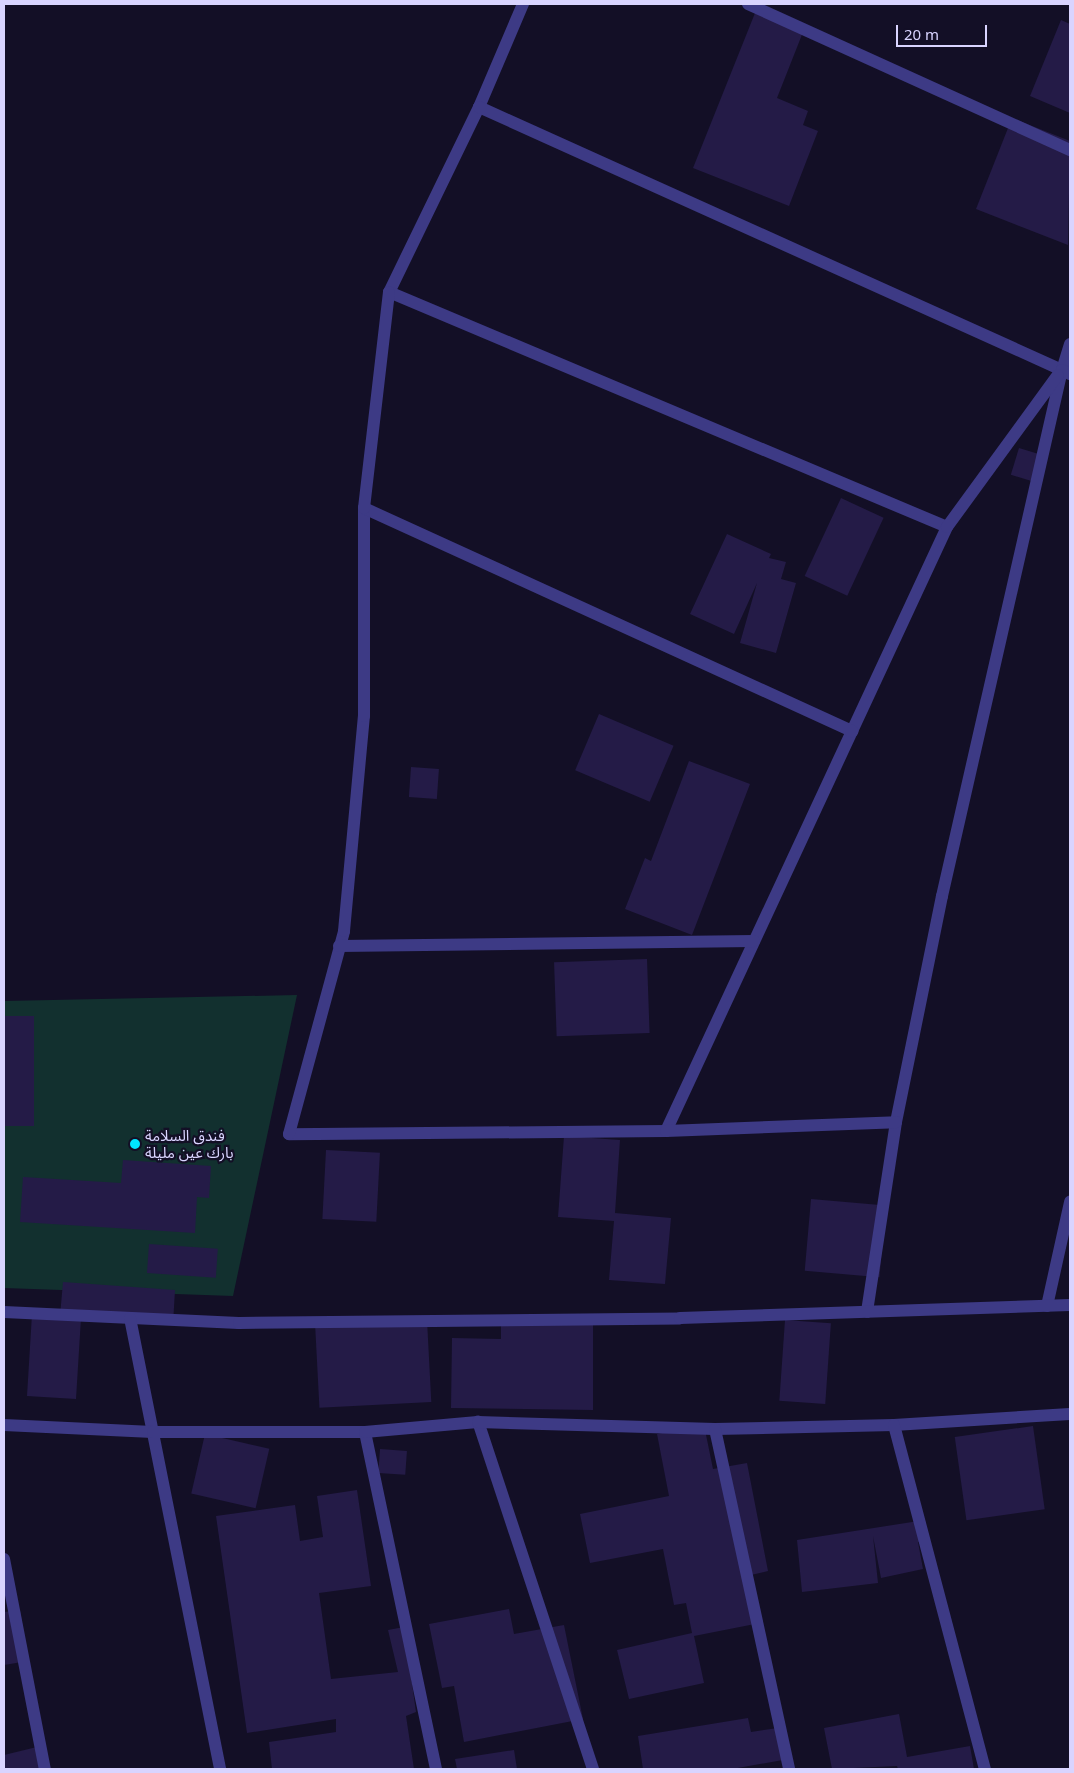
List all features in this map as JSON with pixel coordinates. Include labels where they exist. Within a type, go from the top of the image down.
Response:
[{"type":"street","points":[[522,4],[479,107],[389,292],[364,508],[364,716],[340,946],[289,1134],[666,1131],[896,1122]]},
{"type":"street","points":[[748,4],[1070,150]]},
{"type":"street","points":[[479,107],[1066,372]]},
{"type":"street","points":[[389,292],[948,527]]},
{"type":"street","points":[[866,1312],[896,1122],[942,896],[1066,372],[1070,344]]},
{"type":"street","points":[[666,1131],[948,527],[1066,372]]},
{"type":"street","points":[[364,508],[852,731]]},
{"type":"street","points":[[340,946],[754,941]]},
{"type":"street","points":[[1047,1306],[1070,1202]]},
{"type":"street","points":[[4,1312],[239,1323],[866,1312],[1070,1305]]},
{"type":"street","points":[[130,1318],[220,1769]]},
{"type":"street","points":[[4,1425],[153,1432],[365,1432],[478,1422],[715,1429],[894,1424],[1070,1414]]},
{"type":"street","points":[[478,1422],[593,1769]]},
{"type":"street","points":[[894,1424],[985,1769]]},
{"type":"street","points":[[715,1429],[789,1769]]},
{"type":"street","points":[[365,1432],[436,1769]]},
{"type":"street","points":[[4,1559],[45,1769]]},
{"type":"green space","name":"فندق السلامة بارك عين مليلة","points":[[297,995],[233,1296],[4,1288],[4,1001]]},
{"type":"building","points":[[757,8],[805,27],[777,98],[808,111],[803,125],[818,131],[789,206],[693,168]]},
{"type":"building","points":[[1061,20],[1070,24],[1070,113],[1030,96]]},
{"type":"building","points":[[1012,118],[1070,141],[1068,245],[976,209]]},
{"type":"building","points":[[1019,448],[1042,455],[1034,482],[1011,475]]},
{"type":"building","points":[[841,498],[884,518],[847,596],[805,576]]},
{"type":"building","points":[[727,534],[771,554],[769,558],[786,562],[781,579],[796,583],[776,653],[740,643],[757,583],[734,634],[690,614]]},
{"type":"building","points":[[599,714],[674,746],[650,802],[575,770]]},
{"type":"building","points":[[689,761],[750,784],[692,935],[625,909],[645,858],[651,861]]},
{"type":"building","points":[[411,767],[439,769],[437,799],[409,797]]},
{"type":"building","points":[[647,959],[650,1033],[557,1036],[554,962]]},
{"type":"building","points":[[4,1016],[34,1016],[34,1126],[4,1126]]},
{"type":"building","points":[[564,1136],[620,1140],[615,1213],[671,1218],[665,1284],[609,1280],[614,1221],[558,1217]]},
{"type":"building","points":[[326,1150],[380,1153],[376,1222],[322,1219]]},
{"type":"building","points":[[123,1160],[211,1166],[209,1198],[197,1197],[195,1233],[20,1222],[23,1177],[121,1183]]},
{"type":"building","points":[[811,1199],[886,1206],[879,1277],[805,1271]]},
{"type":"building","points":[[149,1244],[218,1249],[216,1278],[147,1273]]},
{"type":"building","points":[[63,1282],[175,1290],[173,1324],[81,1318],[76,1399],[27,1396],[32,1314],[60,1316]]},
{"type":"building","points":[[427,1320],[431,1402],[319,1408],[315,1326]]},
{"type":"building","points":[[785,1320],[831,1323],[825,1404],[779,1401]]},
{"type":"building","points":[[501,1321],[593,1323],[593,1410],[451,1408],[452,1338],[501,1339]]},
{"type":"building","points":[[704,1425],[713,1469],[747,1463],[768,1571],[751,1575],[760,1623],[694,1636],[704,1683],[629,1699],[617,1650],[692,1633],[686,1603],[674,1605],[663,1549],[590,1563],[580,1514],[669,1496],[657,1434]]},
{"type":"building","points":[[1033,1426],[1045,1509],[966,1520],[955,1437]]},
{"type":"building","points":[[205,1434],[269,1449],[256,1508],[191,1493]]},
{"type":"building","points":[[380,1449],[407,1451],[405,1475],[378,1473]]},
{"type":"building","points":[[357,1490],[371,1586],[319,1593],[331,1679],[398,1672],[388,1630],[404,1627],[416,1712],[406,1716],[414,1769],[272,1769],[269,1742],[336,1732],[336,1719],[247,1733],[216,1516],[295,1505],[300,1541],[323,1537],[317,1496]]},
{"type":"building","points":[[925,1520],[929,1540],[918,1542],[923,1569],[881,1578],[873,1536],[878,1583],[802,1592],[797,1540]]},
{"type":"building","points":[[509,1609],[514,1634],[564,1625],[583,1719],[464,1742],[454,1686],[442,1688],[429,1624]]},
{"type":"building","points":[[20,1610],[28,1661],[4,1665],[4,1612]]},
{"type":"building","points":[[899,1714],[907,1757],[970,1746],[974,1769],[898,1769],[897,1766],[832,1769],[824,1728]]},
{"type":"building","points":[[748,1718],[751,1732],[778,1728],[783,1760],[732,1769],[643,1769],[638,1736]]},
{"type":"building","points":[[41,1746],[46,1769],[4,1769],[4,1755]]},
{"type":"building","points":[[514,1750],[517,1769],[457,1769],[455,1759]]},
{"type":"place","name":"فندق السلامة بارك عين مليلة","points":[[135,1144]]}]
